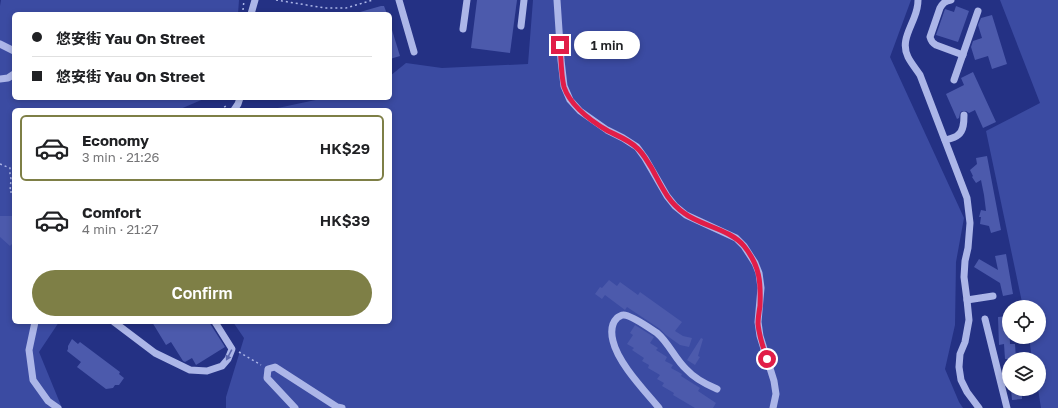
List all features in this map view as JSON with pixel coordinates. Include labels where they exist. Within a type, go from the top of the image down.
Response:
[{"type":"street","points":[[252,12],[255,0]]},
{"type":"street","points":[[398,0],[414,52]]},
{"type":"street","points":[[463,30],[467,0]]},
{"type":"street","points":[[521,26],[524,0]]},
{"type":"street","points":[[558,0],[564,86],[570,100],[580,111],[607,130],[637,147],[667,196],[675,206],[686,215],[736,238],[744,246],[755,263],[759,273],[761,288],[758,322],[760,336],[774,381],[776,394],[773,408]]},
{"type":"street","points":[[918,0],[915,17],[907,32],[905,43],[907,55],[920,75],[967,198],[970,223],[964,277],[969,320],[965,342],[960,354],[959,367],[961,380],[967,392],[979,408]]},
{"type":"street","points":[[951,0],[942,4],[930,36],[931,40],[936,45],[963,55]]},
{"type":"street","points":[[954,80],[978,11]]},
{"type":"street","points":[[0,44],[12,50]]},
{"type":"street","points":[[0,78],[8,78],[12,75]]},
{"type":"street","points":[[945,140],[959,135],[964,122],[964,115]]},
{"type":"street","points":[[967,300],[993,296]]},
{"type":"street","points":[[659,408],[628,370],[614,345],[611,333],[613,324],[618,317],[628,315],[658,334],[686,370],[695,378],[717,388]]},
{"type":"street","points":[[985,319],[1007,408]]},
{"type":"street","points":[[35,324],[29,350],[33,380],[48,401],[58,408]]},
{"type":"street","points":[[117,324],[155,353],[190,370],[207,372],[222,366],[228,359],[232,349],[216,324]]},
{"type":"street","points":[[294,408],[267,378],[268,369],[275,367],[337,407],[342,408]]},
{"type":"path","points":[[242,12],[244,0]]},
{"type":"path","points":[[276,0],[325,8],[346,8],[372,0]]},
{"type":"path","points":[[0,164],[10,168],[10,192],[12,192]]},
{"type":"path","points":[[232,349],[268,369]]},
{"type":"shaded area","points":[[1,0],[239,0],[238,12],[12,12],[12,100],[201,100],[183,108],[12,108],[12,324],[58,324],[39,352],[62,408],[0,408]]},
{"type":"shaded area","points":[[533,0],[911,0],[890,57],[964,218],[956,262],[955,325],[945,369],[963,408],[226,408],[226,397],[244,338],[234,324],[392,324],[392,108],[278,108],[316,100],[392,100],[392,74],[406,63],[442,68],[528,64]]},
{"type":"shaded area","points":[[1000,0],[1058,0],[1058,408],[1041,408],[1039,396],[1046,396],[1046,352],[1031,352],[1030,344],[1046,344],[1046,300],[1022,300],[986,131],[1040,103]]},
{"type":"building","points":[[477,0],[517,0],[510,53],[471,48]]},
{"type":"building","points":[[384,6],[386,12],[360,12]]},
{"type":"building","points":[[956,6],[969,11],[958,42],[936,35],[945,9],[954,12]]},
{"type":"building","points":[[992,15],[1007,64],[992,69],[988,56],[975,60],[971,47],[973,41],[982,38],[978,25],[981,18]]},
{"type":"building","points":[[392,30],[400,56],[392,58]]},
{"type":"building","points":[[973,72],[996,122],[983,128],[975,110],[969,113],[962,111],[957,119],[946,94],[964,85],[961,78]]},
{"type":"building","points":[[987,156],[1001,230],[991,233],[989,226],[980,224],[981,217],[979,217],[981,210],[986,211],[984,195],[981,180],[976,183],[970,170],[977,164],[976,158]]},
{"type":"building","points":[[0,216],[12,216],[12,244],[10,246],[0,237]]},
{"type":"building","points":[[1006,254],[1013,294],[1003,296],[1000,283],[974,267],[979,259],[998,270],[995,256]]},
{"type":"building","points":[[609,280],[617,286],[620,282],[638,295],[640,292],[682,322],[675,331],[683,336],[692,338],[689,347],[680,345],[660,329],[627,307],[625,310],[605,295],[602,299],[595,294],[600,287],[602,288]]},
{"type":"building","points":[[998,317],[1002,317],[1002,344],[1004,344],[999,345]]},
{"type":"building","points":[[153,324],[210,324],[225,347],[196,365],[192,358],[185,362],[183,361],[171,342],[166,345]]},
{"type":"building","points":[[635,325],[654,337],[650,343],[658,348],[656,350],[667,357],[665,361],[673,365],[671,368],[682,374],[681,376],[700,388],[698,391],[716,403],[713,408],[695,408],[673,395],[674,393],[662,386],[664,383],[657,379],[660,375],[648,368],[649,365],[642,361],[644,358],[632,350],[634,348],[627,344],[633,335],[630,333]]},
{"type":"building","points":[[701,338],[703,339],[698,356],[700,357],[695,365],[687,360]]},
{"type":"building","points":[[72,339],[78,344],[80,342],[120,372],[119,374],[124,378],[119,385],[106,389],[77,367],[81,362],[67,351]]},
{"type":"building","points":[[1004,344],[1015,344],[1016,352],[1005,352]]},
{"type":"building","points":[[1012,396],[1022,396],[1022,399],[1012,400]]},
{"type":"route","points":[[560,45],[564,86],[570,100],[580,111],[607,130],[637,147],[667,196],[675,206],[686,215],[736,238],[744,246],[755,263],[759,273],[761,288],[758,322],[760,336],[767,359]]}]
